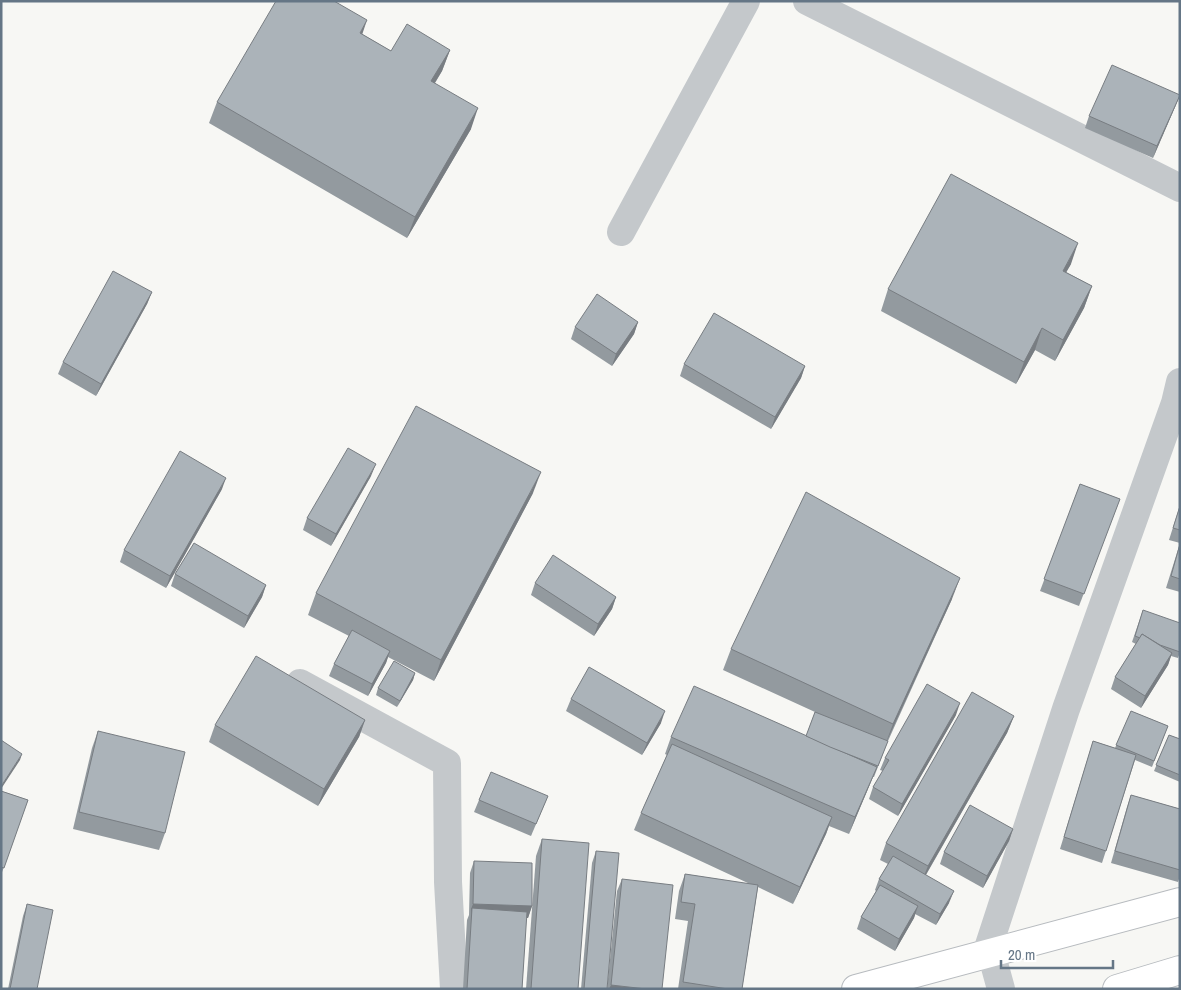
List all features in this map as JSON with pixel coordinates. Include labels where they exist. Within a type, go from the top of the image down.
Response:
[{"type":"main road","points":[[856,989],[1180,902]]},
{"type":"main road","points":[[1117,989],[1180,970]]},
{"type":"street","points":[[621,232],[746,1]]},
{"type":"street","points":[[808,1],[1180,188]]},
{"type":"street","points":[[1001,989],[989,945],[1066,709],[1175,403],[1180,382]]},
{"type":"street","points":[[290,678],[447,763],[448,882],[454,989]]},
{"type":"building","points":[[276,1],[334,1],[367,20],[360,33],[391,51],[407,24],[450,50],[431,81],[478,108],[415,217],[217,102]]},
{"type":"building","points":[[1112,65],[1180,95],[1157,146],[1089,116]]},
{"type":"building","points":[[951,174],[1078,243],[1063,271],[1092,286],[1063,340],[1042,328],[1024,362],[888,289]]},
{"type":"building","points":[[113,271],[152,292],[101,384],[63,362]]},
{"type":"building","points":[[597,294],[638,322],[616,354],[575,327]]},
{"type":"building","points":[[714,313],[805,366],[775,417],[684,364]]},
{"type":"building","points":[[416,406],[541,472],[441,660],[316,593]]},
{"type":"building","points":[[348,448],[376,464],[336,534],[307,518]]},
{"type":"building","points":[[180,451],[226,478],[170,576],[124,550]]},
{"type":"building","points":[[1080,484],[1120,499],[1084,594],[1044,579]]},
{"type":"building","points":[[806,492],[960,578],[893,724],[731,649]]},
{"type":"building","points":[[1180,506],[1180,530],[1173,528]]},
{"type":"building","points":[[194,543],[266,585],[248,616],[175,574]]},
{"type":"building","points":[[1180,544],[1180,579],[1171,576]]},
{"type":"building","points":[[553,555],[616,597],[598,624],[535,583]]},
{"type":"building","points":[[1143,610],[1180,623],[1180,652],[1160,645],[1142,634],[1140,638],[1135,636]]},
{"type":"building","points":[[352,630],[390,651],[372,684],[334,664]]},
{"type":"building","points":[[1142,634],[1172,653],[1145,696],[1115,677]]},
{"type":"building","points":[[256,656],[365,720],[324,789],[215,725]]},
{"type":"building","points":[[394,661],[415,673],[400,701],[378,688]]},
{"type":"building","points":[[589,667],[665,711],[647,743],[571,699]]},
{"type":"building","points":[[927,684],[960,703],[902,804],[873,787],[889,760],[885,758]]},
{"type":"building","points":[[694,686],[877,767],[855,817],[671,737]]},
{"type":"building","points":[[972,692],[1014,716],[928,866],[886,843]]},
{"type":"building","points":[[1131,711],[1168,726],[1154,761],[1116,745]]},
{"type":"building","points":[[815,712],[888,741],[878,766],[806,736]]},
{"type":"building","points":[[98,731],[185,752],[165,833],[79,812]]},
{"type":"building","points":[[1169,735],[1180,739],[1180,775],[1156,765]]},
{"type":"building","points":[[1,740],[22,754],[2,785],[1,784]]},
{"type":"building","points":[[1093,741],[1136,755],[1106,851],[1064,837]]},
{"type":"building","points":[[672,744],[832,817],[800,887],[641,813]]},
{"type":"building","points":[[491,772],[548,796],[536,824],[479,800]]},
{"type":"building","points":[[1,791],[28,800],[4,868],[1,867]]},
{"type":"building","points":[[1131,795],[1180,809],[1180,870],[1115,851]]},
{"type":"building","points":[[970,805],[1013,829],[987,876],[944,852]]},
{"type":"building","points":[[542,839],[589,843],[578,989],[531,989]]},
{"type":"building","points":[[596,851],[619,853],[607,989],[584,989]]},
{"type":"building","points":[[893,856],[954,891],[940,914],[879,879]]},
{"type":"building","points":[[474,861],[532,863],[532,906],[473,904]]},
{"type":"building","points":[[685,874],[758,885],[742,989],[728,989],[683,982],[695,904],[681,902]]},
{"type":"building","points":[[622,879],[673,885],[662,989],[611,985]]},
{"type":"building","points":[[880,885],[918,906],[899,939],[861,917]]},
{"type":"building","points":[[27,904],[53,910],[37,989],[10,989]]},
{"type":"building","points":[[472,908],[527,912],[522,989],[467,989]]}]
